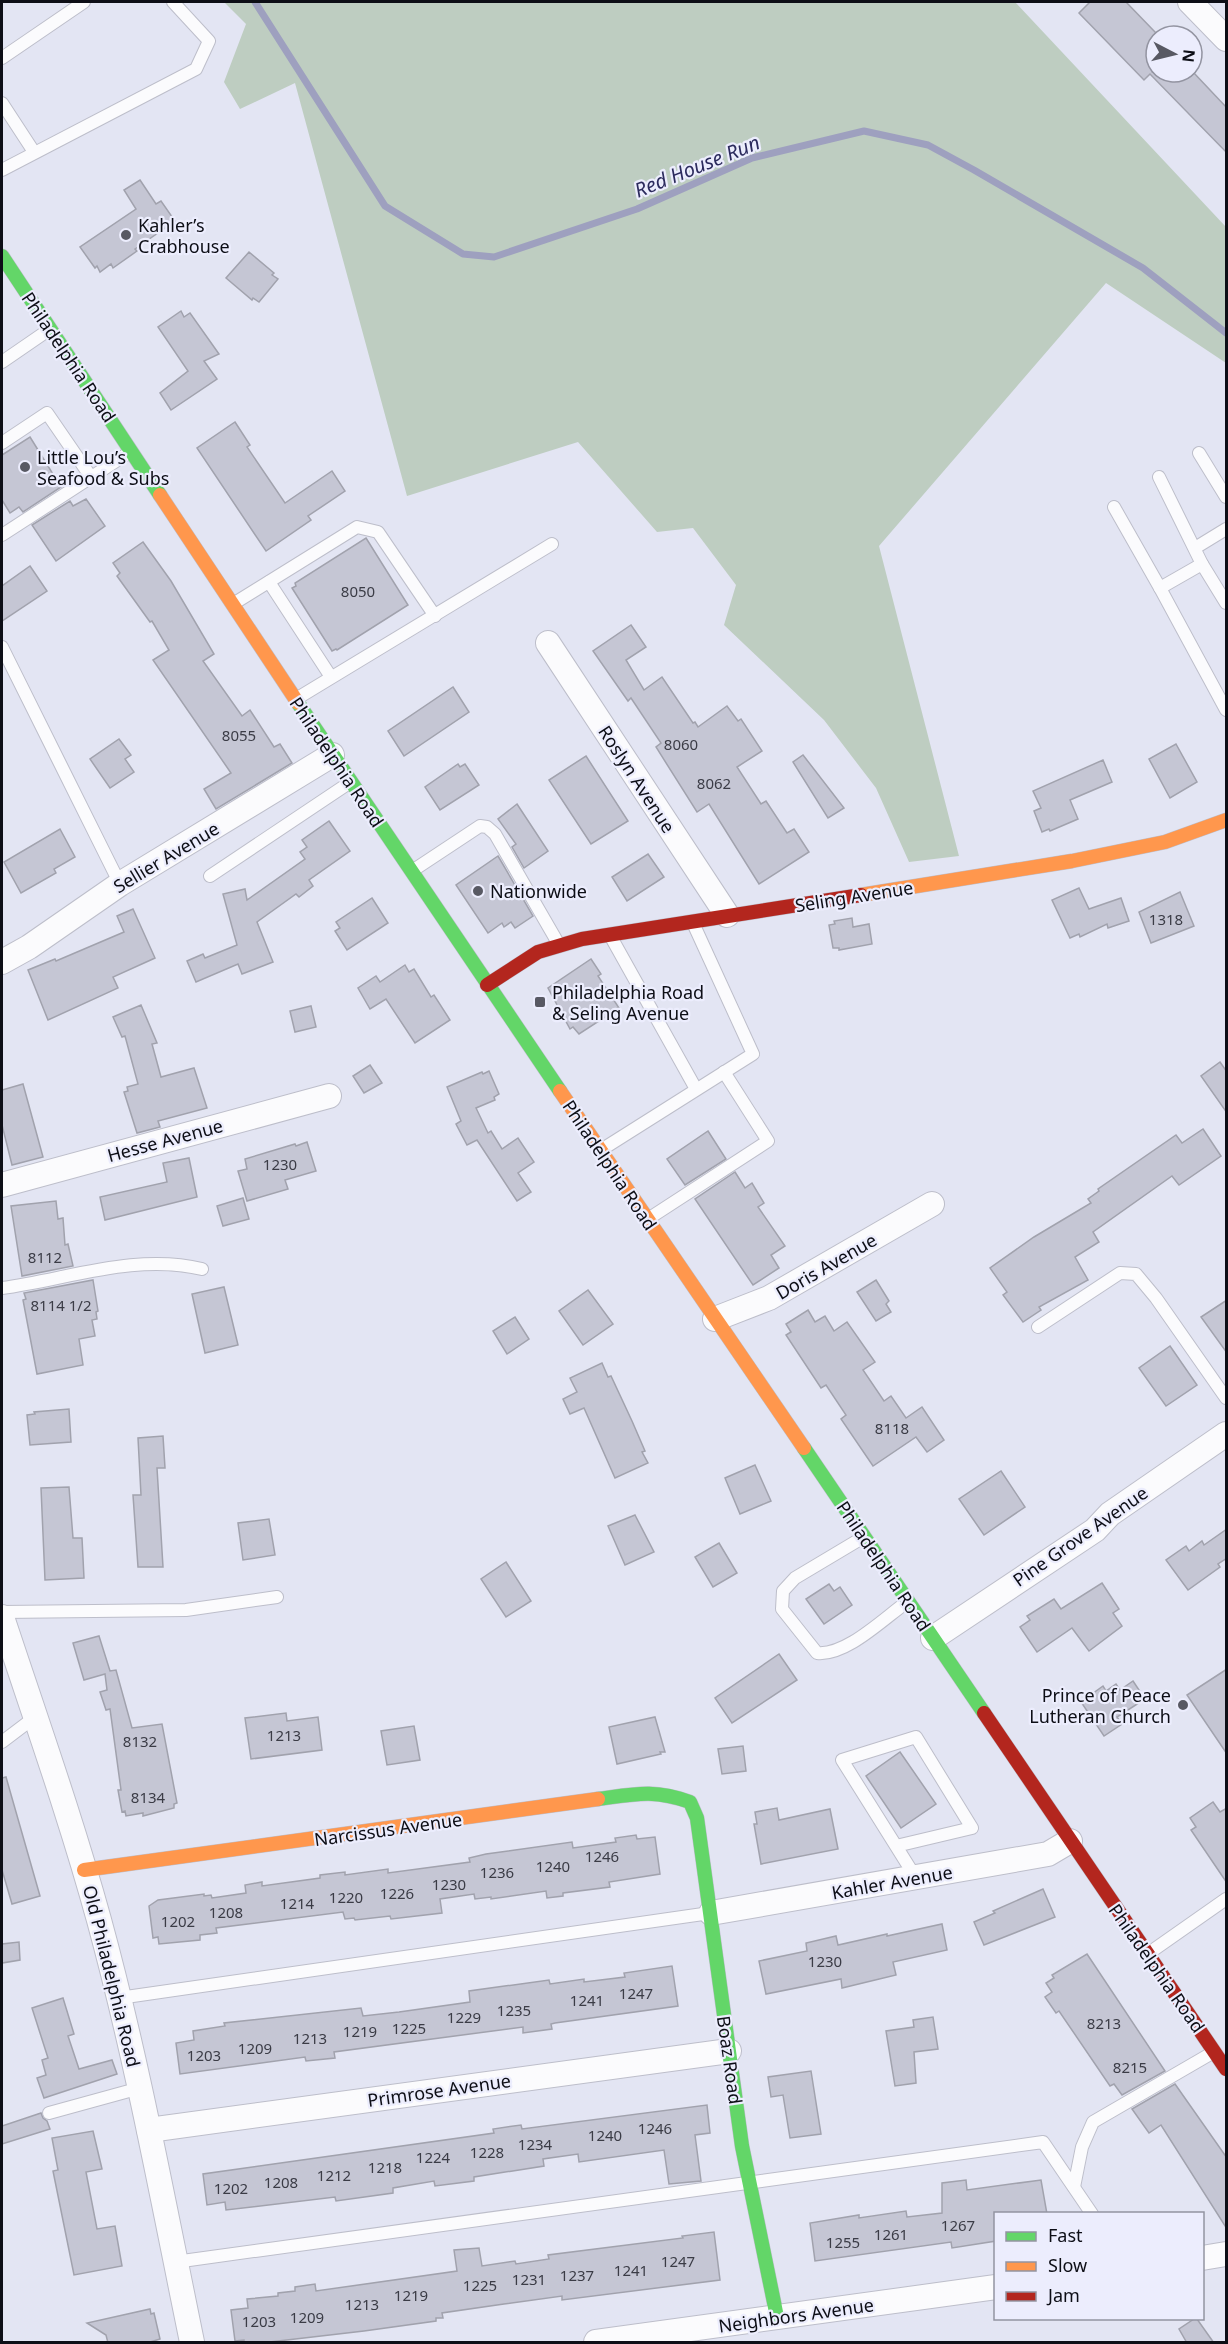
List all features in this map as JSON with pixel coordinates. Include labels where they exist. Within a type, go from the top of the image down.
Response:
[{"type":"main road","name":"Philadelphia Road","points":[[2,256],[232,605],[487,985],[1070,1841],[1148,1954],[1221,2049],[1227,2069]]},
{"type":"main road","name":"Seling Avenue","points":[[487,985],[527,958],[558,944],[692,920],[1103,856],[1165,842],[1227,820]]},
{"type":"main road","name":"Narcissus Avenue","points":[[84,1870],[642,1793],[668,1794],[690,1802]]},
{"type":"main road","name":"Boaz Road","points":[[690,1802],[697,1818],[742,2146],[777,2317]]},
{"type":"street","points":[[1190,2],[1227,39]]},
{"type":"street","name":"Roslyn Avenue","points":[[548,643],[727,915]]},
{"type":"street","name":"Sellier Avenue","points":[[2,962],[29,947],[120,884],[332,755]]},
{"type":"street","name":"Hesse Avenue","points":[[2,1185],[329,1096]]},
{"type":"street","name":"Doris Avenue","points":[[715,1319],[769,1298],[933,1204]]},
{"type":"street","name":"Pine Grove Avenue","points":[[933,1638],[1095,1530],[1110,1514],[1227,1434]]},
{"type":"street","name":"Old Philadelphia Road","points":[[2,1617],[84,1870],[119,1998],[149,2130],[192,2343]]},
{"type":"street","name":"Kahler Avenue","points":[[711,1913],[1048,1854],[1070,1841]]},
{"type":"street","name":"Primrose Avenue","points":[[149,2130],[729,2051]]},
{"type":"street","points":[[1204,2258],[1227,2254]]},
{"type":"street","name":"Neighbors Avenue","points":[[609,2342],[994,2287]]},
{"type":"lane","points":[[2,58],[84,2]]},
{"type":"lane","points":[[2,170],[196,69],[208,41],[173,2]]},
{"type":"lane","points":[[2,103],[34,153]]},
{"type":"lane","points":[[2,362],[51,329]]},
{"type":"lane","points":[[2,443],[47,413],[91,477]]},
{"type":"lane","points":[[2,535],[131,451]]},
{"type":"lane","points":[[1199,453],[1227,497]]},
{"type":"lane","points":[[1159,477],[1202,564],[1227,603]]},
{"type":"lane","points":[[1114,507],[1227,710]]},
{"type":"lane","points":[[232,605],[357,527],[378,532],[435,616]]},
{"type":"lane","points":[[1194,548],[1227,529]]},
{"type":"lane","points":[[295,699],[552,544]]},
{"type":"lane","points":[[1160,588],[1202,564]]},
{"type":"lane","points":[[269,582],[331,677]]},
{"type":"lane","points":[[2,647],[120,884]]},
{"type":"lane","points":[[210,876],[350,782]]},
{"type":"lane","points":[[411,872],[480,826],[487,827],[495,834],[558,944]]},
{"type":"lane","points":[[600,1151],[753,1054],[692,920]]},
{"type":"lane","points":[[609,934],[696,1089]]},
{"type":"lane","points":[[647,1220],[768,1141],[724,1072]]},
{"type":"lane","points":[[2,1288],[132,1265],[163,1262],[202,1269]]},
{"type":"lane","points":[[1038,1327],[1120,1273],[1136,1274],[1156,1298],[1227,1398]]},
{"type":"lane","points":[[864,1537],[795,1578],[783,1591],[782,1609],[817,1653],[828,1654],[843,1649],[908,1601]]},
{"type":"lane","points":[[2,1612],[186,1610],[276,1597]]},
{"type":"lane","points":[[2,1742],[35,1717]]},
{"type":"lane","points":[[896,1846],[972,1828],[916,1737],[842,1760],[916,1878]]},
{"type":"lane","points":[[1148,1954],[1227,1899]]},
{"type":"lane","points":[[119,1998],[711,1913]]},
{"type":"lane","points":[[1074,2187],[1082,2147],[1093,2121],[1221,2049]]},
{"type":"lane","points":[[49,2113],[140,2088]]},
{"type":"lane","points":[[175,2262],[1043,2142],[1091,2212]]},
{"type":"green space","points":[[224,2],[1015,2],[1226,227],[1226,363],[1106,283],[879,546],[959,856],[909,862],[876,788],[824,720],[724,625],[736,585],[693,528],[657,532],[578,442],[407,496],[295,83],[240,109],[224,82],[246,24]]},
{"type":"building","points":[[1090,2],[1126,2],[1147,24],[1144,24],[1144,80],[1079,13]]},
{"type":"building","points":[[1160,84],[1204,84],[1227,108],[1227,153]]},
{"type":"building","name":"Kahler’s Crabhouse","points":[[140,180],[156,204],[161,201],[175,221],[135,249],[137,251],[113,268],[111,264],[100,272],[80,247],[136,209],[124,190]]},
{"type":"building","points":[[249,252],[278,279],[259,302],[253,298],[252,300],[226,278]]},
{"type":"building","points":[[181,311],[184,317],[190,313],[219,354],[204,361],[217,379],[171,410],[160,393],[188,371],[158,327]]},
{"type":"building","points":[[235,422],[250,445],[247,447],[285,503],[332,471],[345,491],[308,516],[311,520],[266,551],[197,448]]},
{"type":"building","name":"Little Lou’s Seafood & Subs","points":[[30,437],[61,487],[23,512],[19,507],[10,513],[2,500],[2,455]]},
{"type":"building","points":[[86,499],[105,526],[56,561],[32,525],[70,501],[73,506]]},
{"type":"building","points":[[366,538],[408,605],[332,651],[292,588],[296,586],[295,583]]},
{"type":"building","points":[[143,542],[171,581],[214,654],[203,661],[242,716],[250,710],[274,747],[280,744],[292,763],[216,809],[204,789],[231,773],[153,660],[169,650],[152,621],[150,622],[117,576],[120,573],[113,563]]},
{"type":"building","points":[[30,566],[47,591],[2,621],[2,586]]},
{"type":"building","points":[[631,625],[646,647],[626,660],[644,690],[662,677],[698,727],[727,706],[738,721],[741,719],[762,751],[737,767],[761,804],[766,801],[787,833],[794,829],[809,852],[759,884],[709,804],[697,812],[656,747],[661,743],[631,698],[628,701],[593,651]]},
{"type":"building","points":[[453,687],[469,712],[404,756],[388,731]]},
{"type":"building","points":[[119,739],[131,755],[125,759],[134,772],[110,788],[90,759]]},
{"type":"building","points":[[1176,744],[1197,782],[1170,798],[1149,759]]},
{"type":"building","points":[[803,755],[844,808],[828,818],[793,762]]},
{"type":"building","points":[[586,756],[628,821],[591,844],[549,780]]},
{"type":"building","points":[[1103,760],[1112,782],[1070,800],[1078,819],[1042,832],[1034,811],[1041,808],[1033,791]]},
{"type":"building","points":[[458,764],[460,767],[465,764],[479,785],[440,810],[425,787]]},
{"type":"building","points":[[517,804],[548,851],[524,868],[512,847],[516,844],[498,819]]},
{"type":"building","points":[[329,821],[350,851],[309,880],[313,886],[299,897],[296,894],[257,922],[273,962],[242,974],[238,964],[196,982],[187,961],[203,954],[205,958],[237,945],[223,894],[245,889],[247,900],[305,859],[300,852],[307,847],[302,840]]},
{"type":"building","points":[[60,829],[75,857],[54,869],[56,873],[21,893],[4,862]]},
{"type":"building","points":[[648,854],[664,877],[627,901],[612,877]]},
{"type":"building","points":[[498,856],[533,916],[515,928],[511,922],[504,927],[502,923],[488,933],[456,885]]},
{"type":"building","points":[[1079,888],[1089,909],[1121,898],[1129,921],[1108,928],[1107,924],[1080,937],[1079,934],[1070,938],[1052,900]]},
{"type":"building","points":[[1180,892],[1194,926],[1151,943],[1139,912]]},
{"type":"building","points":[[372,898],[388,923],[347,950],[335,931],[340,928],[336,922]]},
{"type":"building","points":[[133,909],[155,958],[113,977],[118,988],[48,1020],[28,970],[55,959],[56,961],[124,932],[117,916]]},
{"type":"building","points":[[852,918],[853,927],[869,924],[872,944],[839,950],[839,948],[833,948],[829,925],[835,924],[834,921]]},
{"type":"building","points":[[591,959],[601,974],[598,976],[619,1008],[579,1034],[573,1027],[570,1029],[548,988]]},
{"type":"building","points":[[405,965],[409,972],[414,969],[431,997],[434,995],[450,1020],[415,1043],[386,999],[370,1009],[358,988],[376,976],[380,982]]},
{"type":"building","points":[[141,1005],[157,1043],[152,1044],[161,1077],[194,1068],[207,1108],[158,1121],[160,1127],[137,1133],[124,1092],[128,1091],[127,1087],[138,1084],[125,1036],[122,1037],[113,1017]]},
{"type":"building","points":[[311,1006],[316,1027],[295,1032],[290,1011]]},
{"type":"building","points":[[1220,1062],[1227,1072],[1227,1113],[1201,1076]]},
{"type":"building","points":[[370,1065],[382,1083],[364,1093],[353,1076]]},
{"type":"building","points":[[489,1071],[499,1094],[494,1097],[495,1100],[476,1108],[488,1133],[491,1131],[502,1149],[518,1138],[534,1162],[518,1173],[531,1192],[517,1201],[477,1140],[467,1145],[456,1124],[461,1121],[447,1087]]},
{"type":"building","points":[[23,1084],[43,1157],[12,1165],[2,1125],[2,1090]]},
{"type":"building","points":[[1203,1129],[1221,1156],[1179,1185],[1172,1176],[1093,1232],[1099,1242],[1075,1257],[1088,1280],[1039,1307],[1041,1310],[1023,1322],[1003,1295],[1007,1292],[990,1268],[1034,1237],[1091,1203],[1088,1199],[1099,1191],[1098,1189],[1176,1135],[1182,1143]]},
{"type":"building","points":[[708,1131],[726,1159],[685,1185],[667,1159]]},
{"type":"building","points":[[307,1142],[316,1171],[285,1180],[288,1189],[247,1201],[238,1171],[247,1169],[245,1159]]},
{"type":"building","points":[[189,1158],[197,1197],[105,1220],[100,1197],[167,1182],[163,1163]]},
{"type":"building","points":[[735,1172],[745,1188],[752,1183],[764,1203],[758,1207],[785,1246],[771,1255],[779,1268],[753,1285],[695,1199]]},
{"type":"building","points":[[243,1198],[249,1219],[223,1226],[217,1206]]},
{"type":"building","points":[[56,1201],[58,1219],[63,1218],[65,1245],[68,1244],[73,1266],[22,1276],[11,1206]]},
{"type":"building","points":[[93,1280],[98,1311],[96,1312],[97,1319],[92,1320],[95,1336],[79,1339],[83,1365],[37,1374],[23,1300],[26,1299],[24,1293]]},
{"type":"building","points":[[876,1280],[889,1301],[886,1304],[891,1312],[876,1321],[857,1292]]},
{"type":"building","points":[[224,1287],[238,1345],[205,1353],[192,1294]]},
{"type":"building","points":[[588,1290],[613,1324],[583,1345],[559,1311]]},
{"type":"building","points":[[1227,1300],[1227,1353],[1201,1317]]},
{"type":"building","points":[[808,1310],[815,1322],[825,1316],[834,1331],[847,1322],[875,1362],[863,1370],[884,1401],[891,1396],[906,1418],[922,1407],[944,1440],[927,1452],[916,1437],[873,1466],[841,1419],[846,1415],[826,1385],[821,1388],[786,1335],[791,1332],[786,1324]]},
{"type":"building","points":[[515,1317],[529,1339],[507,1354],[493,1331]]},
{"type":"building","points":[[1170,1346],[1197,1385],[1166,1406],[1139,1368]]},
{"type":"building","points":[[602,1363],[608,1377],[611,1376],[632,1421],[648,1463],[615,1478],[584,1408],[570,1414],[563,1399],[577,1392],[570,1378]]},
{"type":"building","points":[[69,1409],[71,1442],[30,1445],[27,1415],[35,1414],[34,1412]]},
{"type":"building","points":[[163,1436],[165,1468],[157,1468],[163,1567],[138,1567],[133,1495],[141,1495],[138,1438]]},
{"type":"building","points":[[755,1465],[771,1501],[740,1514],[725,1478]]},
{"type":"building","points":[[1001,1471],[1025,1507],[984,1535],[959,1499]]},
{"type":"building","points":[[69,1487],[73,1538],[82,1538],[84,1578],[45,1580],[41,1488]]},
{"type":"building","points":[[635,1515],[654,1552],[625,1565],[608,1526]]},
{"type":"building","points":[[269,1519],[275,1555],[243,1560],[238,1523]]},
{"type":"building","points":[[1227,1529],[1227,1558],[1218,1564],[1220,1567],[1188,1590],[1166,1560],[1186,1546],[1189,1551],[1202,1541],[1204,1545]]},
{"type":"building","points":[[719,1543],[737,1573],[713,1587],[695,1557]]},
{"type":"building","points":[[506,1562],[531,1601],[506,1617],[481,1579]]},
{"type":"building","points":[[1102,1583],[1119,1609],[1113,1613],[1122,1626],[1089,1651],[1072,1628],[1037,1652],[1020,1627],[1030,1620],[1027,1616],[1054,1599],[1061,1609]]},
{"type":"building","points":[[829,1584],[834,1591],[840,1587],[852,1605],[824,1624],[806,1599]]},
{"type":"building","points":[[99,1636],[110,1671],[116,1670],[132,1728],[162,1724],[177,1803],[174,1804],[174,1808],[143,1816],[143,1813],[126,1816],[125,1811],[122,1812],[110,1709],[106,1710],[100,1692],[107,1690],[105,1674],[84,1680],[73,1643]]},
{"type":"building","points":[[779,1654],[797,1680],[732,1723],[715,1698]]},
{"type":"building","points":[[1227,1669],[1227,1754],[1187,1695]]},
{"type":"building","points":[[1133,1681],[1145,1699],[1117,1717],[1122,1724],[1104,1736],[1081,1702],[1103,1686],[1106,1691],[1116,1684],[1120,1690]]},
{"type":"building","points":[[286,1713],[287,1721],[318,1717],[322,1750],[251,1759],[245,1718]]},
{"type":"building","points":[[655,1717],[665,1752],[617,1764],[609,1727]]},
{"type":"building","points":[[414,1726],[420,1760],[387,1765],[381,1731]]},
{"type":"building","points":[[743,1746],[746,1771],[722,1774],[718,1749]]},
{"type":"building","points":[[900,1752],[936,1804],[901,1828],[866,1776]]},
{"type":"building","points":[[6,1777],[40,1896],[12,1904],[2,1870],[2,1778]]},
{"type":"building","points":[[1213,1802],[1220,1812],[1227,1808],[1227,1883],[1191,1830],[1196,1827],[1190,1818]]},
{"type":"building","points":[[777,1808],[779,1820],[830,1809],[838,1849],[761,1864],[754,1824],[757,1824],[755,1812]]},
{"type":"building","points":[[636,1835],[637,1839],[655,1837],[660,1874],[609,1882],[610,1887],[563,1893],[563,1896],[547,1898],[546,1891],[491,1899],[491,1897],[475,1899],[474,1894],[440,1899],[442,1913],[391,1919],[390,1916],[355,1920],[354,1918],[345,1919],[343,1912],[216,1928],[217,1933],[200,1935],[200,1940],[159,1944],[158,1937],[153,1938],[149,1906],[158,1900],[204,1894],[204,1896],[211,1895],[212,1898],[246,1893],[245,1885],[262,1882],[262,1886],[345,1872],[345,1875],[388,1869],[388,1873],[470,1862],[469,1858],[486,1854],[572,1842],[573,1848],[616,1842],[615,1838]]},
{"type":"building","points":[[1043,1889],[1055,1917],[984,1945],[974,1922]]},
{"type":"building","points":[[942,1924],[947,1950],[893,1962],[896,1975],[842,1988],[841,1979],[766,1994],[759,1961],[807,1951],[806,1943],[836,1936],[838,1945]]},
{"type":"building","points":[[19,1942],[20,1960],[2,1963],[2,1944]]},
{"type":"building","points":[[1087,1954],[1165,2071],[1122,2095],[1114,2084],[1110,2086],[1059,2011],[1056,2013],[1045,1997],[1052,1992],[1046,1983],[1054,1978],[1052,1975]]},
{"type":"building","points":[[672,1966],[678,2006],[555,2023],[551,2024],[552,2029],[523,2033],[523,2027],[334,2052],[335,2058],[306,2061],[305,2057],[180,2074],[176,2043],[194,2040],[193,2031],[225,2026],[224,2023],[361,2008],[363,2016],[399,2012],[470,2002],[469,1991],[549,1980],[550,1984],[584,1979],[584,1982],[625,1977],[624,1973]]},
{"type":"building","points":[[63,1998],[74,2034],[68,2036],[79,2069],[112,2060],[117,2074],[44,2098],[37,2078],[46,2075],[42,2060],[48,2058],[32,2008]]},
{"type":"building","points":[[933,2017],[938,2049],[914,2052],[916,2083],[895,2086],[886,2031],[914,2027],[913,2020]]},
{"type":"building","points":[[811,2071],[821,2134],[790,2138],[783,2095],[771,2097],[768,2077]]},
{"type":"building","points":[[1175,2084],[1227,2158],[1227,2229],[1161,2125],[1149,2133],[1132,2109]]},
{"type":"building","points":[[707,2105],[710,2133],[695,2135],[701,2181],[669,2184],[664,2150],[579,2162],[578,2154],[543,2159],[544,2166],[474,2177],[474,2181],[435,2186],[434,2181],[393,2188],[393,2193],[336,2201],[335,2197],[226,2210],[225,2202],[207,2205],[203,2174],[494,2133],[493,2129],[521,2125],[522,2129]]},
{"type":"building","points":[[41,2113],[50,2129],[2,2144],[2,2126]]},
{"type":"building","points":[[93,2131],[102,2169],[86,2172],[97,2229],[115,2226],[122,2266],[74,2275],[53,2171],[58,2170],[52,2138]]},
{"type":"building","points":[[966,2180],[967,2190],[1041,2180],[1047,2212],[994,2212],[994,2241],[952,2248],[951,2242],[815,2261],[810,2223],[859,2215],[859,2218],[906,2211],[907,2217],[942,2213],[942,2183]]},
{"type":"building","points":[[714,2232],[720,2280],[562,2300],[562,2296],[504,2304],[442,2313],[443,2318],[436,2318],[436,2321],[364,2331],[261,2343],[235,2341],[231,2310],[248,2308],[247,2299],[278,2296],[278,2293],[295,2291],[295,2287],[315,2284],[316,2291],[457,2271],[454,2250],[479,2248],[482,2266],[515,2261],[516,2264],[549,2259],[548,2255]]},
{"type":"building","points":[[150,2309],[151,2314],[154,2313],[160,2339],[147,2343],[108,2343],[106,2335],[87,2323]]},
{"type":"building","points":[[1192,2320],[1198,2320],[1214,2343],[1187,2343],[1179,2329]]},
{"type":"waterway","name":"Red House Run","points":[[255,2],[385,206],[463,254],[494,257],[637,209],[752,158],[864,131],[928,145],[974,170],[1143,268],[1226,333]]},
{"type":"traffic: fast","points":[[2,256],[160,495]]},
{"type":"traffic: fast","points":[[298,703],[560,1091]]},
{"type":"traffic: fast","points":[[804,1448],[984,1713]]},
{"type":"traffic: fast","points":[[598,1799],[644,1794],[666,1795],[690,1802],[697,1818],[742,2146],[777,2317]]},
{"type":"traffic: slow","points":[[160,495],[298,703]]},
{"type":"traffic: slow","points":[[861,895],[1072,861],[1165,842],[1226,820]]},
{"type":"traffic: slow","points":[[560,1091],[804,1448]]},
{"type":"traffic: slow","points":[[84,1870],[598,1799]]},
{"type":"traffic: jam","points":[[487,985],[538,952],[582,939],[861,895]]},
{"type":"traffic: jam","points":[[984,1713],[1226,2069]]},
{"type":"place","name":"Kahler’s Crabhouse","points":[[126,235]]},
{"type":"place","name":"Little Lou’s Seafood & Subs","points":[[25,467]]},
{"type":"place","name":"Nationwide","points":[[478,891]]},
{"type":"place","name":"Philadelphia Road & Seling Avenue","points":[[540,1002]]},
{"type":"place","name":"Prince of Peace Lutheran Church","points":[[1183,1705]]}]
